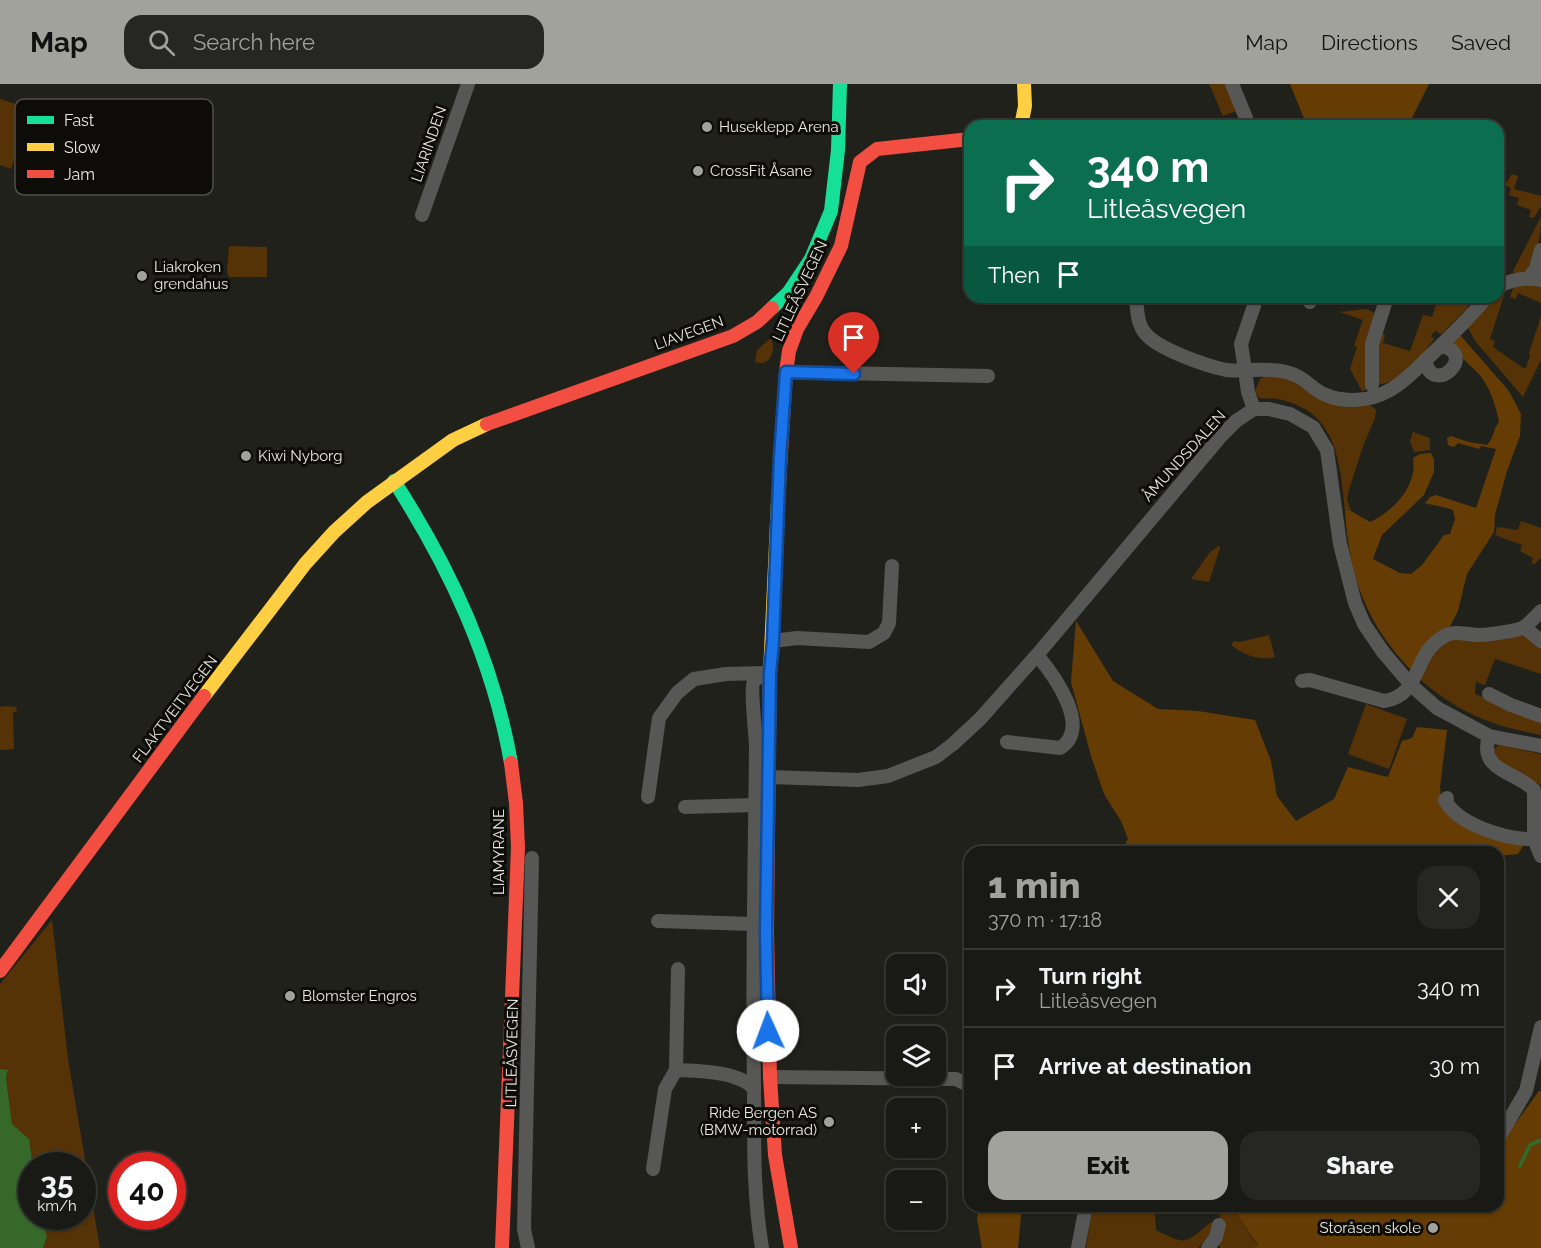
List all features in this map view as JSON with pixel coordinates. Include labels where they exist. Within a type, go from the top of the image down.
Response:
[{"type":"main road","name":"LIAVEGEN","points":[[394,481],[453,440],[494,421],[734,336],[757,322],[789,292],[811,259],[831,212],[838,150],[840,84]]},
{"type":"main road","points":[[1022,120],[1025,106],[1024,84]]},
{"type":"main road","name":"LITLEÅSVEGEN","points":[[791,1248],[775,1155],[766,942],[770,673],[780,457],[789,351],[797,329],[841,246],[861,162],[877,149],[964,140]]},
{"type":"main road","name":"FLAKTVEITVEGEN","points":[[0,971],[125,806],[173,737],[305,564],[334,532],[394,481]]},
{"type":"main road","name":"LIAMYRANE","points":[[394,481],[433,543],[465,606],[494,687],[514,782],[516,897],[502,1248]]},
{"type":"street","name":"LIARINDEN","points":[[422,215],[468,84]]},
{"type":"street","points":[[1232,84],[1246,118]]},
{"type":"street","points":[[1504,284],[1510,280],[1535,279],[1541,250]]},
{"type":"street","points":[[1137,303],[1141,326],[1145,334],[1176,354],[1227,370],[1277,370],[1298,376],[1325,395],[1351,400],[1374,397],[1403,382],[1482,303]]},
{"type":"street","points":[[1255,303],[1241,344],[1248,392],[1254,409],[1269,409],[1290,414],[1313,427],[1327,450],[1340,543],[1349,583],[1364,624],[1383,652],[1411,685],[1437,708],[1489,736],[1541,746]]},
{"type":"street","points":[[1372,385],[1372,344],[1385,303]]},
{"type":"street","points":[[1425,360],[1429,370],[1437,375],[1451,371],[1455,357],[1450,349],[1441,346]]},
{"type":"street","points":[[786,372],[988,376]]},
{"type":"street","name":"ÅMUNDSDALEN","points":[[769,777],[858,780],[878,778],[908,770],[936,757],[980,719],[1037,655],[1221,436],[1236,421],[1254,409]]},
{"type":"street","points":[[773,641],[796,638],[869,642],[884,633],[889,623],[892,566]]},
{"type":"street","points":[[1302,681],[1310,680],[1384,701],[1394,700],[1405,692],[1435,642],[1448,634],[1461,632],[1476,635],[1498,634],[1524,627],[1541,611]]},
{"type":"street","points":[[1524,627],[1541,641]]},
{"type":"street","points":[[1007,742],[1060,748],[1070,737],[1072,722],[1069,702],[1037,655]]},
{"type":"street","points":[[648,798],[659,718],[677,693],[694,680],[726,674],[770,673]]},
{"type":"street","points":[[762,1248],[755,1184],[753,924],[756,732],[752,683],[770,673]]},
{"type":"street","points":[[1489,694],[1541,716]]},
{"type":"street","points":[[1489,736],[1488,755],[1492,764],[1527,782],[1534,790],[1534,839],[1541,856]]},
{"type":"street","points":[[1447,798],[1445,800],[1448,806],[1462,818],[1497,834],[1518,840],[1534,839]]},
{"type":"street","points":[[685,807],[755,805]]},
{"type":"street","name":"LITLEÅSVEGEN","points":[[528,1248],[524,1229],[532,858]]},
{"type":"street","points":[[658,921],[753,924]]},
{"type":"street","points":[[653,1169],[665,1089],[676,1070],[678,969]]},
{"type":"street","points":[[1504,1129],[1526,1091],[1541,1027]]},
{"type":"street","points":[[676,1070],[730,1076],[748,1082],[754,1089]]},
{"type":"street","points":[[770,1077],[956,1079],[964,1083]]},
{"type":"street","points":[[1078,1248],[1085,1212]]},
{"type":"street","points":[[1208,1248],[1216,1237],[1219,1225]]},
{"type":"shaded area","points":[[1209,84],[1228,84],[1239,110],[1223,116]]},
{"type":"shaded area","points":[[1290,84],[1429,84],[1411,120],[1305,120]]},
{"type":"shaded area","points":[[0,99],[15,104],[15,156],[11,169],[0,165]]},
{"type":"shaded area","points":[[1512,174],[1518,176],[1514,189],[1541,196],[1541,206],[1534,218],[1529,217],[1531,210],[1517,205],[1519,198],[1509,195],[1511,188],[1505,185]]},
{"type":"shaded area","points":[[1541,217],[1538,246],[1533,258],[1526,271],[1514,275],[1513,271]]},
{"type":"shaded area","points":[[229,246],[267,247],[267,277],[229,277],[227,272]]},
{"type":"shaded area","points":[[1515,283],[1541,284],[1541,303],[1518,293],[1516,299],[1510,297]]},
{"type":"shaded area","points":[[1437,303],[1469,303],[1442,334],[1435,331],[1431,336],[1434,339],[1423,354],[1402,375],[1376,385],[1378,332],[1385,335],[1383,343],[1410,351],[1423,315],[1432,317]]},
{"type":"shaded area","points":[[1487,303],[1502,303],[1490,339],[1495,341],[1493,347],[1526,368],[1541,316],[1541,360],[1523,397],[1475,341],[1467,326]]},
{"type":"shaded area","points":[[1367,309],[1378,315],[1370,389],[1362,391],[1350,369],[1357,347],[1354,345],[1363,320],[1340,312]]},
{"type":"shaded area","points":[[1461,336],[1509,391],[1521,414],[1520,436],[1507,471],[1495,515],[1494,532],[1467,574],[1458,611],[1449,628],[1412,671],[1383,635],[1363,598],[1351,557],[1345,511],[1351,511],[1370,522],[1388,511],[1408,487],[1414,468],[1413,458],[1420,454],[1431,453],[1434,459],[1434,472],[1424,495],[1382,535],[1373,559],[1400,573],[1411,574],[1422,565],[1444,535],[1450,534],[1455,519],[1453,510],[1425,503],[1430,497],[1436,495],[1476,508],[1496,449],[1481,446],[1479,449],[1458,443],[1454,447],[1448,445],[1447,438],[1451,436],[1487,445],[1499,422],[1486,384],[1456,350],[1454,339]]},
{"type":"shaded area","points":[[771,338],[773,348],[771,356],[765,362],[755,362],[757,350]]},
{"type":"shaded area","points":[[1269,374],[1288,376],[1368,403],[1376,410],[1349,490],[1347,499],[1351,511],[1345,511],[1336,451],[1322,425],[1312,414],[1299,406],[1277,399],[1259,398],[1255,391],[1260,379]]},
{"type":"shaded area","points":[[1413,432],[1430,438],[1430,450],[1414,452],[1410,441]]},
{"type":"shaded area","points":[[1521,521],[1541,528],[1541,557],[1535,564],[1531,563],[1533,558],[1520,551],[1522,545],[1495,535],[1497,527],[1518,530]]},
{"type":"shaded area","points":[[1219,546],[1209,582],[1191,579],[1210,552]]},
{"type":"shaded area","points":[[1076,621],[1113,681],[1158,709],[1198,711],[1255,720],[1271,761],[1277,796],[1296,821],[1334,799],[1348,767],[1388,777],[1402,741],[1412,738],[1417,727],[1447,730],[1440,787],[1442,807],[1475,833],[1525,843],[1518,854],[1504,855],[1504,846],[1124,846],[1128,839],[1121,821],[1104,794],[1071,682]]},
{"type":"shaded area","points":[[1523,633],[1541,645],[1541,674],[1495,659],[1485,685],[1476,682],[1475,694],[1541,719],[1541,735],[1505,727],[1475,716],[1447,700],[1418,678],[1435,652],[1454,636]]},
{"type":"shaded area","points":[[1269,635],[1275,657],[1252,656],[1231,645],[1234,641],[1240,642]]},
{"type":"shaded area","points":[[1366,704],[1407,719],[1389,769],[1348,754]]},
{"type":"shaded area","points":[[0,707],[16,707],[17,711],[13,713],[14,749],[0,750]]},
{"type":"shaded area","points":[[1499,745],[1541,754],[1541,785],[1498,764],[1494,749]]},
{"type":"shaded area","points":[[52,920],[68,1059],[84,1152],[31,1152],[29,1139],[12,1125],[6,1078],[8,1071],[0,1069],[0,984]]},
{"type":"shaded area","points":[[0,1069],[8,1070],[6,1078],[12,1124],[29,1139],[31,1152],[18,1152],[18,1230],[45,1230],[47,1237],[43,1248],[0,1248]]},
{"type":"shaded area","points":[[1541,1091],[1541,1248],[1253,1248],[1258,1245],[1235,1212],[1504,1212],[1504,1128],[1515,1124]]},
{"type":"shaded area","points":[[978,1212],[1021,1212],[1018,1248],[982,1248],[977,1219]]},
{"type":"shaded area","points":[[1092,1212],[1156,1212],[1156,1230],[1180,1240],[1196,1235],[1211,1222],[1213,1225],[1213,1231],[1198,1248],[1086,1248]]},
{"type":"shaded area","points":[[1219,1212],[1235,1212],[1258,1246],[1220,1248]]},
{"type":"shaded area","points":[[96,1224],[100,1248],[43,1248],[47,1237],[45,1230],[96,1230]]},
{"type":"waterway","points":[[1520,1166],[1530,1145],[1541,1140]]},
{"type":"traffic: fast","points":[[772,308],[789,292],[811,259],[831,211],[838,150],[840,84]]},
{"type":"traffic: fast","points":[[394,481],[433,547],[467,616],[493,688],[511,763]]},
{"type":"traffic: slow","points":[[1022,120],[1025,106],[1024,84]]},
{"type":"traffic: slow","points":[[204,696],[305,564],[334,532],[367,502],[453,440],[487,424]]},
{"type":"traffic: slow","points":[[769,736],[778,501]]},
{"type":"traffic: jam","points":[[778,501],[789,351],[797,329],[841,246],[860,162],[877,149],[964,140]]},
{"type":"traffic: jam","points":[[487,424],[733,336],[757,322],[772,308]]},
{"type":"traffic: jam","points":[[0,971],[204,696]]},
{"type":"traffic: jam","points":[[769,736],[767,932],[770,1077],[775,1155],[791,1248]]},
{"type":"traffic: jam","points":[[502,1248],[518,847],[511,763]]},
{"type":"place","name":"Huseklepp Arena","points":[[707,127]]},
{"type":"place","name":"CrossFit Åsane","points":[[698,171]]},
{"type":"place","name":"Liakroken grendahus","points":[[142,276]]},
{"type":"place","name":"Kiwi Nyborg","points":[[246,456]]},
{"type":"place","name":"Blomster Engros","points":[[290,996]]},
{"type":"place","name":"Ride Bergen AS (BMW-motorrad)","points":[[829,1122]]},
{"type":"place","name":"Storåsen skole","points":[[1433,1228]]},
{"type":"route","points":[[768,1031],[766,932],[768,739],[780,457],[786,372],[854,374]]}]
